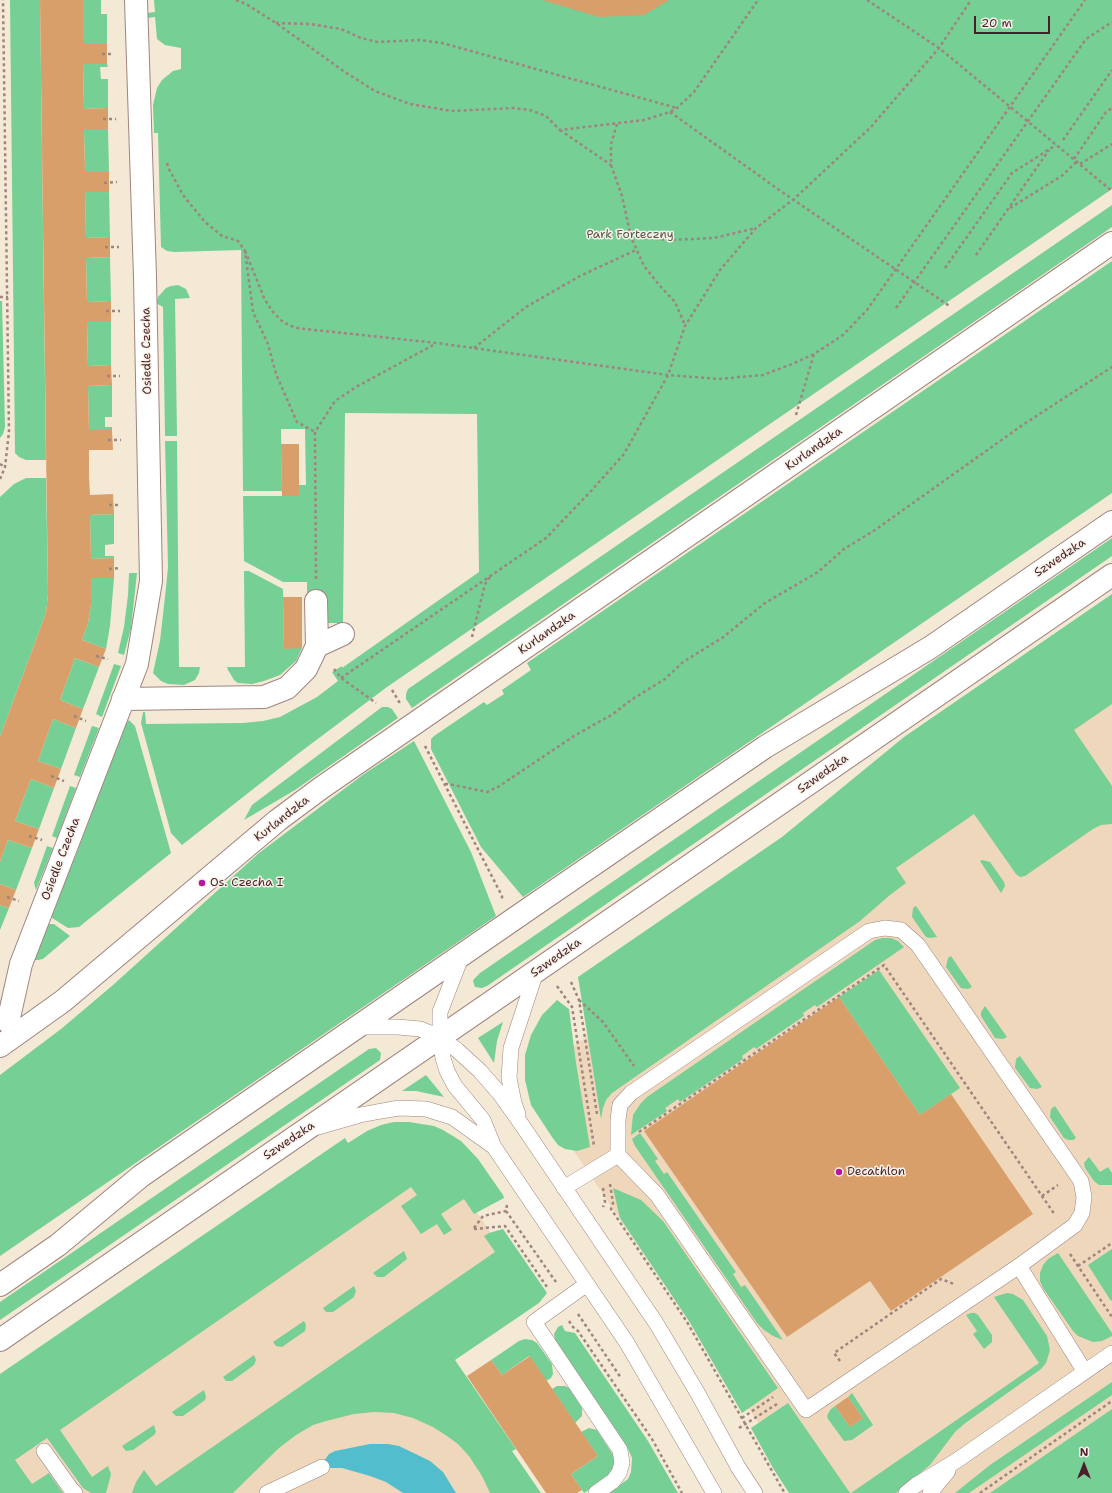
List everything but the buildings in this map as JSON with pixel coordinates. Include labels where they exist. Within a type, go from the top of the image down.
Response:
[{"type":"street","name":"Osiedle Czecha","points":[[11,1023],[21,964],[137,664],[151,581],[146,277],[136,0]]},
{"type":"street","name":"Kurlandzka","points":[[0,1046],[11,1023],[63,1001],[278,820],[321,788],[1112,243]]},
{"type":"street","name":"Szwedzka","points":[[0,1285],[58,1245],[141,1176],[510,921],[765,747],[931,647],[1112,522]]},
{"type":"street","name":"Szwedzka","points":[[0,1340],[1112,575]]},
{"type":"street","points":[[123,699],[264,698],[287,688],[306,669],[317,646],[316,601]]},
{"type":"street","points":[[317,646],[343,634]]},
{"type":"lane","points":[[885,928],[902,930],[918,945],[1080,1181],[1084,1197],[1082,1213],[1075,1225],[1018,1266],[806,1410],[657,1195],[618,1151],[618,1120],[620,1106],[630,1093],[869,931],[885,928]]},
{"type":"lane","points":[[462,954],[440,1012],[440,1037],[443,1058],[447,1071],[455,1086],[483,1120],[494,1147],[627,1343],[714,1493]]},
{"type":"lane","points":[[524,1128],[514,1102],[509,1078],[511,1048],[539,969]]},
{"type":"lane","points":[[357,1027],[398,1027],[420,1029],[440,1037],[480,1071],[500,1094],[656,1324],[697,1392],[738,1467],[755,1493]]},
{"type":"lane","points":[[299,1134],[360,1115],[399,1108],[426,1109],[452,1117],[494,1147]]},
{"type":"lane","points":[[564,1188],[601,1166],[618,1151]]},
{"type":"lane","points":[[1018,1266],[1085,1372]]},
{"type":"lane","points":[[587,1284],[534,1322],[620,1450],[622,1463],[619,1473],[613,1481],[596,1493]]},
{"type":"lane","points":[[906,1493],[916,1485],[956,1461],[1112,1353]]},
{"type":"lane","points":[[44,1451],[75,1493]]},
{"type":"lane","points":[[930,1493],[956,1461]]},
{"type":"lane","points":[[267,1493],[322,1467]]},
{"type":"path","points":[[0,479],[5,467],[9,432],[3,0]]},
{"type":"path","points":[[236,0],[246,4],[276,23],[345,72],[375,91],[410,104],[451,111],[513,108],[530,110],[546,116],[560,130],[611,165]]},
{"type":"path","points":[[560,130],[644,120],[670,112],[677,108],[694,92],[758,0]]},
{"type":"path","points":[[867,0],[939,48],[1112,191]]},
{"type":"path","points":[[341,678],[546,538],[591,491],[624,454],[668,375],[685,326],[720,270],[756,228],[794,199],[870,128],[939,48],[971,0]]},
{"type":"path","points":[[167,162],[169,169],[183,195],[205,222],[222,236],[238,241],[245,251],[265,300],[273,312],[283,322],[296,328],[437,343],[668,375],[719,379],[763,375],[814,354],[843,335],[867,310],[1085,0]]},
{"type":"path","points":[[896,308],[1086,39],[1112,22]]},
{"type":"path","points":[[276,23],[310,24],[341,29],[361,38],[378,42],[420,40],[442,43],[677,108]]},
{"type":"path","points":[[102,54],[118,54]]},
{"type":"path","points":[[1063,140],[1112,70]]},
{"type":"path","points":[[1074,159],[1106,112],[1112,108]]},
{"type":"path","points":[[670,112],[950,307]]},
{"type":"path","points":[[103,119],[118,119]]},
{"type":"path","points":[[616,124],[611,144],[611,165],[622,196],[631,237],[644,266],[675,302],[685,326]]},
{"type":"path","points":[[0,131],[4,128]]},
{"type":"path","points":[[1080,164],[1112,144]]},
{"type":"path","points":[[945,268],[1012,173],[1056,145]]},
{"type":"path","points":[[976,255],[1051,148]]},
{"type":"path","points":[[1008,209],[1063,175],[1076,162]]},
{"type":"path","points":[[104,183],[119,182]]},
{"type":"path","points":[[631,237],[670,240],[714,238],[756,228]]},
{"type":"path","points":[[105,247],[119,247]]},
{"type":"path","points":[[474,348],[526,307],[580,276],[636,250]]},
{"type":"path","points":[[245,251],[253,312],[268,344],[276,374],[297,422],[315,432]]},
{"type":"path","points":[[0,297],[8,297]]},
{"type":"path","points":[[106,311],[120,311]]},
{"type":"path","points":[[316,601],[315,432],[335,401],[437,343]]},
{"type":"path","points":[[796,415],[814,354]]},
{"type":"path","points":[[445,784],[487,792],[498,787],[574,736],[613,714],[630,700],[664,679],[683,662],[722,638],[765,603],[818,572],[844,550],[875,530],[1024,424],[1112,367]]},
{"type":"path","points":[[106,376],[120,376]]},
{"type":"path","points":[[108,440],[121,440]]},
{"type":"path","points":[[0,464],[5,467]]},
{"type":"path","points":[[109,504],[121,504]]},
{"type":"path","points":[[109,568],[121,568]]},
{"type":"path","points":[[472,637],[486,584],[492,574]]},
{"type":"path","points":[[317,646],[341,678],[376,703]]},
{"type":"path","points":[[96,656],[108,659]]},
{"type":"path","points":[[392,690],[403,707]]},
{"type":"path","points":[[74,716],[86,721]]},
{"type":"path","points":[[422,741],[502,896],[503,911],[510,921]]},
{"type":"path","points":[[51,776],[64,781]]},
{"type":"path","points":[[29,836],[42,840]]},
{"type":"path","points":[[7,897],[19,901]]},
{"type":"path","points":[[618,1151],[884,965],[1056,1216],[1052,1220]]},
{"type":"path","points":[[539,969],[572,1007],[601,1166],[605,1202],[602,1209]]},
{"type":"path","points":[[571,982],[579,1000],[598,1122]]},
{"type":"path","points":[[579,1000],[603,1022],[633,1065],[653,1078]]},
{"type":"path","points":[[601,1166],[613,1203],[611,1209],[687,1322],[784,1493]]},
{"type":"path","points":[[512,1172],[506,1211],[562,1302],[623,1381]]},
{"type":"path","points":[[506,1211],[483,1216],[474,1229],[505,1226],[548,1288],[550,1295],[562,1302],[573,1327],[578,1331],[652,1439],[682,1493]]},
{"type":"path","points":[[1058,1237],[1112,1317]]},
{"type":"path","points":[[1078,1266],[1112,1243]]},
{"type":"path","points":[[851,1379],[834,1353],[941,1278],[956,1285]]},
{"type":"path","points":[[742,1418],[792,1389]]},
{"type":"path","points":[[739,1428],[792,1389]]},
{"type":"path","points":[[980,1493],[1112,1401]]},
{"type":"path","points":[[735,1422],[742,1434]]},
{"type":"shaded area","points":[[1112,687],[1112,1493],[806,1493],[525,1079],[784,903],[828,882]]},
{"type":"shaded area","points":[[443,1163],[536,1299],[435,1368],[521,1493],[0,1493],[0,1468]]},
{"type":"green space","points":[[10,0],[40,0],[46,460],[26,460],[19,457],[15,453]]},
{"type":"green space","points":[[83,0],[101,0],[101,14],[107,14],[107,44],[83,44]]},
{"type":"green space","name":"Park Forteczny","points":[[154,0],[1112,0],[1112,189],[387,687],[299,753],[182,845],[171,833],[141,723],[143,712],[145,712],[146,724],[243,723],[263,721],[280,717],[317,697],[338,681],[332,672],[342,666],[342,668],[479,572],[477,414],[345,413],[343,623],[327,623],[307,601],[307,582],[283,582],[244,561],[243,496],[299,496],[299,485],[306,485],[305,429],[281,429],[282,491],[243,491],[241,250],[174,252],[167,251],[161,247],[158,133],[154,133],[153,105],[157,88],[162,80],[173,71],[181,69],[181,48],[165,45],[157,39],[155,17],[148,18],[147,13],[155,12]]},
{"type":"green space","points":[[83,64],[107,64],[108,67],[100,67],[101,79],[108,79],[108,108],[84,109]]},
{"type":"green space","points":[[84,129],[108,129],[109,172],[85,172]]},
{"type":"green space","points":[[85,192],[109,192],[110,237],[86,238]]},
{"type":"green space","points":[[1112,205],[1112,227],[412,708],[406,699],[408,689]]},
{"type":"green space","points":[[110,257],[111,301],[87,302],[86,258]]},
{"type":"green space","points":[[1112,261],[1112,493],[523,897],[481,847],[431,749],[431,739],[484,702],[487,705],[504,694],[502,690],[531,670],[527,663]]},
{"type":"green space","points":[[178,285],[186,289],[190,298],[175,299],[177,436],[165,436],[163,307],[156,303],[158,297],[166,288]]},
{"type":"green space","points":[[0,301],[2,301],[5,427],[0,438]]},
{"type":"green space","points":[[87,321],[111,321],[111,365],[88,366]]},
{"type":"green space","points":[[112,385],[112,417],[105,417],[105,427],[112,427],[112,430],[89,430],[88,386]]},
{"type":"green space","points":[[165,441],[177,441],[179,667],[200,667],[199,673],[195,680],[184,685],[168,684],[161,681],[153,673],[160,641],[168,567]]},
{"type":"green space","points":[[26,478],[46,478],[48,594],[46,613],[0,737],[0,497],[14,484]]},
{"type":"green space","points":[[114,514],[114,544],[105,545],[105,556],[114,556],[114,558],[91,559],[90,515]]},
{"type":"green space","points":[[1112,538],[1112,556],[487,986],[482,988],[475,987],[473,981],[480,973]]},
{"type":"green space","points":[[244,571],[249,571],[283,589],[284,648],[302,648],[296,661],[280,675],[252,684],[238,683],[234,680],[227,667],[245,667]]},
{"type":"green space","points":[[129,573],[137,573],[131,628],[124,655],[118,653],[124,627]]},
{"type":"green space","points":[[91,578],[114,578],[110,626],[106,649],[82,640],[88,623],[91,605]]},
{"type":"green space","points":[[1112,594],[1112,704],[1074,730],[1112,786],[1112,824],[1101,825],[1093,829],[1025,876],[1020,877],[1016,874],[974,814],[896,868],[906,883],[860,921],[612,1093],[606,1100],[601,1119],[578,977],[782,837],[904,737]]},
{"type":"green space","points":[[75,658],[99,667],[83,709],[60,700]]},
{"type":"green space","points":[[114,664],[121,666],[102,717],[96,714]]},
{"type":"green space","points":[[382,707],[392,709],[398,718],[295,790],[244,820],[252,805]]},
{"type":"green space","points":[[53,719],[76,728],[61,769],[38,761]]},
{"type":"green space","points":[[129,720],[135,726],[171,853],[79,927],[68,928],[49,916],[76,855],[124,727]]},
{"type":"green space","points":[[92,726],[99,728],[80,777],[74,775]]},
{"type":"green space","points":[[414,741],[471,852],[496,916],[0,1256],[0,1075],[61,1029],[113,985],[259,853],[364,774]]},
{"type":"green space","points":[[31,779],[54,788],[39,829],[15,821]]},
{"type":"green space","points":[[70,786],[76,788],[57,838],[52,836]]},
{"type":"green space","points":[[8,840],[32,848],[16,890],[0,884],[0,862]]},
{"type":"green space","points":[[47,846],[53,848],[36,890],[34,883]]},
{"type":"green space","points":[[980,861],[990,862],[1004,882],[1005,886],[1001,893]]},
{"type":"green space","points":[[0,905],[9,908],[0,930]]},
{"type":"green space","points":[[916,906],[937,937],[926,937],[912,917],[913,908]]},
{"type":"green space","points":[[46,924],[54,924],[70,936],[43,959],[31,960]]},
{"type":"green space","points":[[891,938],[898,941],[904,947],[817,1007],[815,1005],[803,1013],[804,1016],[756,1049],[754,1047],[742,1056],[743,1059],[680,1102],[678,1099],[665,1108],[667,1111],[631,1135],[633,1115],[647,1097],[875,940]]},
{"type":"green space","points":[[951,956],[972,987],[968,989],[961,988],[946,967],[948,958]]},
{"type":"green space","points":[[879,970],[960,1088],[920,1115],[839,997]]},
{"type":"green space","points":[[557,1000],[569,1009],[576,1063],[590,1147],[577,1151],[565,1149],[558,1145],[552,1137],[531,1105],[525,1080],[525,1055],[531,1035],[542,1015]]},
{"type":"green space","points":[[985,1006],[1007,1037],[1003,1039],[995,1038],[981,1016],[981,1012]]},
{"type":"green space","points":[[503,1022],[497,1041],[494,1063],[478,1038]]},
{"type":"green space","points":[[376,1048],[381,1053],[380,1060],[0,1320],[0,1302],[369,1049]]},
{"type":"green space","points":[[1020,1056],[1042,1087],[1037,1089],[1030,1088],[1015,1068],[1016,1059]]},
{"type":"green space","points":[[426,1075],[444,1097],[416,1091],[402,1091]]},
{"type":"green space","points":[[1055,1106],[1076,1138],[1073,1140],[1064,1138],[1050,1117],[1051,1109]]},
{"type":"green space","points":[[394,1122],[409,1122],[434,1126],[461,1141],[478,1159],[504,1198],[474,1214],[464,1199],[441,1214],[452,1230],[444,1235],[437,1224],[421,1234],[401,1206],[417,1195],[411,1187],[60,1430],[92,1477],[108,1466],[111,1474],[106,1493],[91,1493],[83,1488],[47,1438],[15,1460],[32,1484],[49,1473],[63,1493],[0,1493],[0,1374],[345,1138],[348,1143],[367,1131],[381,1125]]},
{"type":"green space","points":[[640,1133],[658,1159],[655,1161],[664,1174],[667,1172],[736,1272],[733,1274],[741,1287],[745,1285],[783,1340],[773,1336],[757,1323],[635,1146],[632,1139]]},
{"type":"green space","points":[[1089,1157],[1100,1172],[1108,1167],[1112,1173],[1112,1185],[1099,1185],[1094,1181],[1085,1168],[1084,1163]]},
{"type":"green space","points":[[613,1188],[641,1200],[663,1221],[778,1388],[742,1413],[689,1321],[620,1218]]},
{"type":"green space","points":[[503,1229],[547,1293],[539,1303],[455,1360],[516,1449],[512,1451],[541,1493],[490,1493],[482,1476],[469,1456],[458,1444],[447,1436],[433,1427],[413,1418],[394,1413],[374,1412],[354,1414],[313,1425],[296,1435],[279,1448],[233,1493],[132,1493],[136,1482],[144,1470],[156,1486],[495,1252],[484,1236]]},
{"type":"green space","points":[[1112,1249],[1112,1300],[1111,1301],[1088,1265]]},
{"type":"green space","points":[[404,1251],[407,1259],[384,1277],[377,1277],[373,1273]]},
{"type":"green space","points":[[1058,1253],[1112,1333],[1112,1336],[1102,1341],[1093,1342],[1078,1336],[1043,1288],[1040,1281],[1040,1273],[1043,1265],[1048,1259]]},
{"type":"green space","points":[[354,1286],[356,1291],[354,1297],[333,1312],[326,1312],[323,1308]]},
{"type":"green space","points":[[1007,1293],[1013,1294],[1023,1300],[1047,1336],[1050,1350],[1046,1363],[1041,1369],[964,1424],[955,1432],[930,1465],[896,1493],[851,1493],[1039,1363],[994,1297]]},
{"type":"green space","points":[[971,1313],[978,1315],[992,1335],[992,1342],[984,1349],[973,1334],[977,1331],[966,1315]]},
{"type":"green space","points":[[304,1321],[306,1325],[305,1331],[282,1347],[276,1346],[273,1342]]},
{"type":"green space","points":[[562,1325],[565,1331],[575,1333],[648,1441],[678,1493],[609,1493],[628,1479],[631,1472],[632,1458],[629,1451],[556,1345],[554,1334],[558,1327]]},
{"type":"green space","points":[[525,1339],[532,1340],[537,1343],[552,1364],[553,1374],[551,1378],[546,1381],[529,1356],[502,1375],[491,1360],[519,1341]]},
{"type":"green space","points":[[254,1355],[256,1360],[254,1365],[232,1381],[226,1381],[223,1377]]},
{"type":"green space","points":[[1112,1382],[1112,1395],[969,1493],[955,1493],[990,1465]]},
{"type":"green space","points":[[557,1386],[565,1386],[569,1388],[582,1408],[582,1416],[575,1423],[552,1389]]},
{"type":"green space","points":[[204,1390],[206,1397],[205,1400],[183,1416],[176,1416],[172,1412]]},
{"type":"green space","points":[[852,1393],[873,1425],[852,1440],[844,1441],[827,1416],[830,1410],[835,1406],[850,1427],[863,1418],[848,1397]]},
{"type":"green space","points":[[788,1403],[850,1493],[789,1493],[751,1428]]},
{"type":"green space","points":[[1112,1409],[1112,1493],[990,1493]]},
{"type":"green space","points":[[154,1425],[156,1432],[154,1435],[133,1450],[126,1451],[122,1446]]},
{"type":"green space","points":[[589,1428],[597,1430],[613,1455],[615,1466],[610,1476],[584,1493],[571,1474],[598,1456],[581,1432]]},
{"type":"water","points":[[370,1444],[388,1444],[399,1446],[430,1461],[443,1472],[456,1493],[403,1493],[386,1482],[370,1476],[342,1468],[329,1468],[324,1461],[329,1454],[335,1451]]},
{"type":"place","name":"Os. Czecha I","points":[[202,883]]},
{"type":"place","name":"Decathlon","points":[[839,1172]]}]
